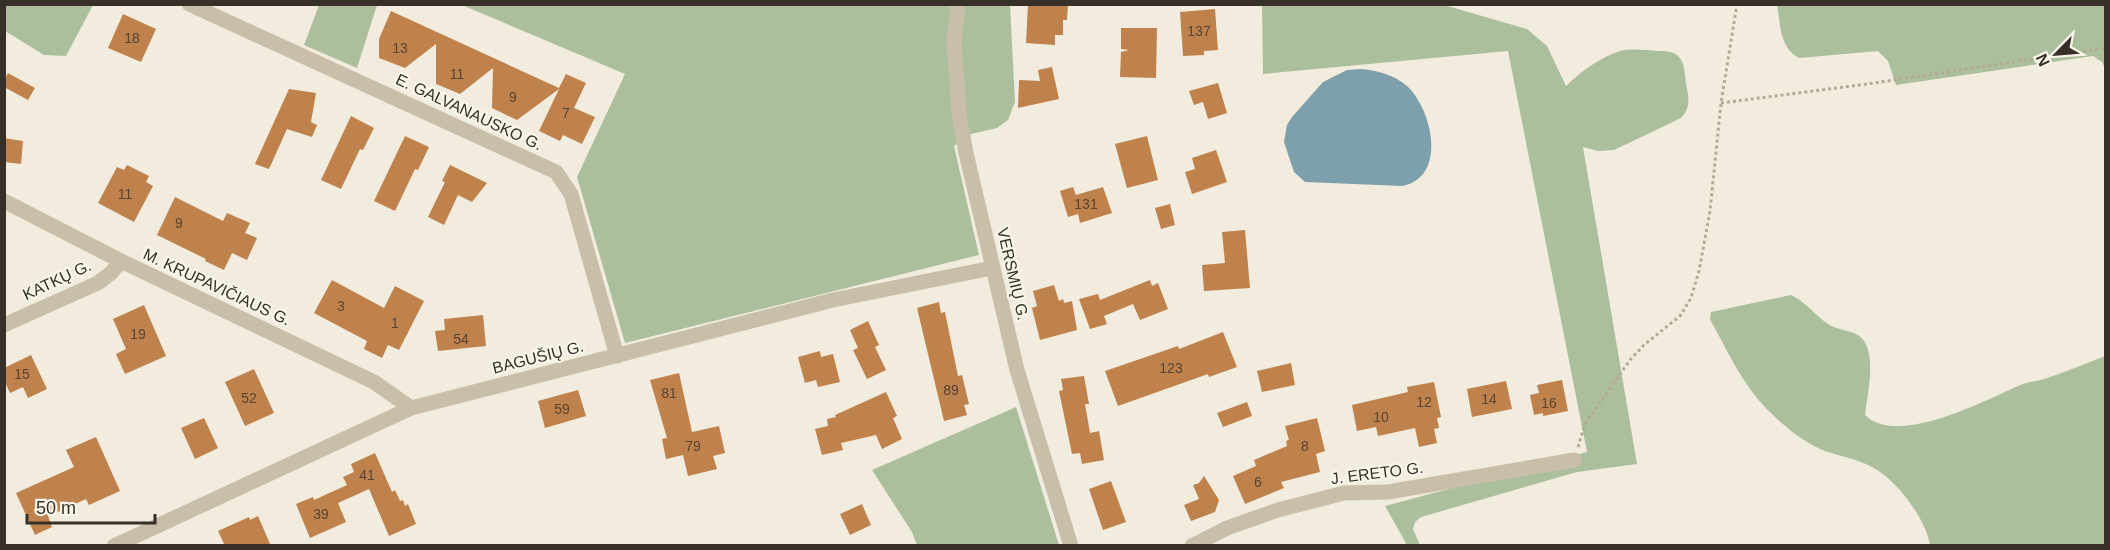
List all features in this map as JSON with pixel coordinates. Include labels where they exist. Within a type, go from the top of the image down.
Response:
[{"type":"street","name":"E. GALVANAUSKO G.","points":[[189,4],[556,172],[571,194],[617,356]]},
{"type":"street","name":"VERSMIŲ G.","points":[[958,4],[954,40],[959,114],[992,268],[1017,370],[1071,546]]},
{"type":"street","name":"M. KRUPAVIČIAUS G.","points":[[4,201],[121,261],[374,382],[411,408]]},
{"type":"street","name":"KATKŲ G.","points":[[4,325],[98,283],[121,261]]},
{"type":"street","name":"BAGUŠIŲ G.","points":[[114,546],[411,408],[833,300],[992,268]]},
{"type":"street","name":"J. ERETO G.","points":[[1192,546],[1227,528],[1344,493],[1388,492],[1574,460]]},
{"type":"path","points":[[1574,460],[1585,424],[1630,360],[1644,345],[1680,316],[1691,298],[1699,271],[1710,212],[1721,103],[1737,4]]},
{"type":"path","points":[[1721,103],[1867,84],[2106,48]]},
{"type":"green space","points":[[5,4],[93,5],[66,56],[44,55],[5,31]]},
{"type":"green space","points":[[319,5],[377,5],[357,68],[304,45]]},
{"type":"green space","points":[[462,5],[1010,5],[1015,102],[1008,120],[997,128],[971,134],[954,146],[979,255],[625,343],[577,177],[625,74]]},
{"type":"green space","points":[[1262,5],[1444,5],[1527,29],[1547,46],[1566,86],[1591,66],[1620,51],[1634,49],[1666,51],[1679,57],[1684,66],[1688,98],[1688,106],[1681,118],[1614,150],[1598,151],[1583,147],[1637,464],[1577,472],[1421,517],[1415,522],[1413,529],[1420,545],[1407,545],[1385,506],[1587,452],[1508,51],[1263,74]]},
{"type":"green space","points":[[1777,5],[2105,5],[2105,68],[2102,62],[2093,56],[1896,85],[1888,61],[1878,51],[1799,58],[1784,42]]},
{"type":"green space","points":[[1791,295],[1828,324],[1858,335],[1864,342],[1870,361],[1865,415],[1880,424],[1899,426],[1920,424],[1943,418],[2023,384],[2041,380],[2105,356],[2105,545],[1930,545],[1916,512],[1891,481],[1866,464],[1820,449],[1807,442],[1762,404],[1737,369],[1710,319],[1711,312]]},
{"type":"green space","points":[[1016,407],[1059,545],[917,545],[912,532],[872,470]]},
{"type":"water","points":[[1360,69],[1391,76],[1407,86],[1416,97],[1429,125],[1430,156],[1426,170],[1416,180],[1402,186],[1305,182],[1294,172],[1284,142],[1287,125],[1323,82],[1347,70]]},
{"type":"building","points":[[1028,4],[1068,4],[1067,20],[1063,20],[1063,35],[1055,35],[1055,45],[1026,43]]},
{"type":"building","points":[[1215,9],[1218,50],[1204,51],[1204,55],[1183,56],[1180,12]]},
{"type":"building","points":[[391,11],[559,88],[566,74],[586,83],[574,108],[595,117],[582,144],[563,135],[560,141],[539,131],[559,89],[517,120],[492,108],[493,68],[460,94],[436,84],[436,44],[405,68],[379,58],[379,39]]},
{"type":"building","points":[[123,14],[156,29],[141,62],[108,48]]},
{"type":"building","points":[[1121,28],[1157,28],[1156,78],[1120,77],[1121,52],[1129,50],[1121,49]]},
{"type":"building","points":[[1052,67],[1059,99],[1018,108],[1019,80],[1040,81],[1038,70]]},
{"type":"building","points":[[8,73],[35,88],[28,100],[4,87],[4,80]]},
{"type":"building","points":[[1218,83],[1227,113],[1208,119],[1203,102],[1194,105],[1189,91]]},
{"type":"building","points":[[289,89],[316,93],[311,122],[317,125],[312,137],[287,129],[269,169],[255,164]]},
{"type":"building","points":[[351,116],[374,128],[363,150],[360,149],[341,189],[321,180]]},
{"type":"building","points":[[405,136],[429,147],[418,170],[415,169],[395,211],[374,201]]},
{"type":"building","points":[[1147,136],[1158,180],[1127,188],[1115,144]]},
{"type":"building","points":[[4,138],[23,141],[21,164],[4,162]]},
{"type":"building","points":[[1216,150],[1227,182],[1192,194],[1185,172],[1195,169],[1192,158]]},
{"type":"building","points":[[127,165],[149,176],[146,182],[153,186],[134,222],[98,203],[117,167],[124,170]]},
{"type":"building","points":[[450,165],[487,183],[472,202],[458,195],[444,225],[428,217],[445,182],[442,181]]},
{"type":"building","points":[[1073,187],[1076,195],[1103,187],[1112,213],[1080,223],[1078,214],[1068,217],[1060,191]]},
{"type":"building","points":[[175,197],[223,221],[227,213],[250,223],[245,233],[257,238],[247,260],[232,253],[224,270],[157,235]]},
{"type":"building","points":[[1170,204],[1175,225],[1161,229],[1155,208]]},
{"type":"building","points":[[1245,230],[1250,288],[1204,291],[1202,265],[1225,263],[1222,232]]},
{"type":"building","points":[[332,280],[384,308],[395,286],[424,301],[399,350],[388,345],[382,358],[364,349],[367,341],[314,313]]},
{"type":"building","points":[[1150,280],[1152,286],[1158,283],[1168,309],[1140,320],[1133,304],[1104,316],[1107,324],[1090,329],[1079,299],[1098,294],[1100,300]]},
{"type":"building","points":[[1054,285],[1059,301],[1063,299],[1064,303],[1072,301],[1077,330],[1040,340],[1032,308],[1037,306],[1033,291]]},
{"type":"building","points":[[939,302],[941,313],[945,312],[958,376],[962,375],[969,404],[964,405],[967,415],[944,421],[917,308]]},
{"type":"building","points":[[144,305],[166,356],[125,374],[116,354],[126,349],[113,319]]},
{"type":"building","points":[[483,315],[486,346],[438,351],[435,331],[445,330],[444,319]]},
{"type":"building","points":[[868,321],[879,345],[875,347],[886,370],[867,379],[853,350],[858,348],[850,330]]},
{"type":"building","points":[[1223,332],[1237,367],[1209,377],[1208,374],[1118,406],[1105,371],[1178,346],[1179,349]]},
{"type":"building","points":[[820,351],[821,357],[833,354],[840,382],[818,387],[816,380],[805,383],[798,357]]},
{"type":"building","points":[[31,355],[47,389],[28,398],[23,387],[10,393],[4,380],[4,368]]},
{"type":"building","points":[[1291,363],[1295,385],[1262,392],[1257,371]]},
{"type":"building","points":[[254,369],[274,413],[245,426],[225,382]]},
{"type":"building","points":[[679,373],[692,432],[719,426],[725,453],[713,456],[717,469],[688,476],[683,455],[666,459],[662,439],[667,438],[650,380]]},
{"type":"building","points":[[1084,376],[1089,404],[1085,404],[1090,433],[1099,431],[1104,460],[1082,464],[1080,453],[1072,454],[1059,391],[1063,390],[1061,379]]},
{"type":"building","points":[[1562,380],[1568,411],[1543,416],[1543,413],[1534,415],[1530,395],[1539,393],[1537,385]]},
{"type":"building","points":[[1506,381],[1512,409],[1472,417],[1467,389]]},
{"type":"building","points":[[1434,382],[1441,417],[1437,418],[1439,428],[1434,429],[1437,443],[1419,447],[1415,428],[1378,436],[1376,427],[1357,431],[1352,405],[1408,392],[1407,387]]},
{"type":"building","points":[[578,390],[586,416],[545,428],[538,401]]},
{"type":"building","points":[[886,392],[897,416],[893,418],[902,439],[882,449],[876,435],[841,443],[843,450],[822,455],[815,429],[828,426],[827,419],[836,417],[835,415]]},
{"type":"building","points":[[1247,402],[1252,416],[1223,427],[1217,413]]},
{"type":"building","points":[[204,418],[218,448],[195,459],[181,428]]},
{"type":"building","points":[[1317,418],[1325,451],[1316,454],[1320,472],[1281,482],[1284,488],[1245,504],[1233,476],[1256,466],[1254,460],[1287,446],[1286,441],[1289,440],[1285,426]]},
{"type":"building","points":[[96,437],[120,491],[89,505],[86,499],[48,516],[52,527],[35,535],[16,493],[74,467],[66,450]]},
{"type":"building","points":[[375,453],[392,492],[395,490],[405,506],[408,504],[416,524],[389,536],[369,489],[338,503],[346,522],[310,538],[296,504],[313,497],[314,500],[347,485],[343,477],[354,472],[351,464]]},
{"type":"building","points":[[1204,476],[1219,500],[1215,512],[1191,521],[1184,505],[1199,499],[1193,485],[1199,483]]},
{"type":"building","points":[[1111,481],[1126,522],[1103,530],[1089,489]]},
{"type":"building","points":[[862,504],[871,525],[850,535],[840,514]]},
{"type":"building","points":[[258,516],[271,546],[225,546],[218,531],[249,517],[250,520]]}]
